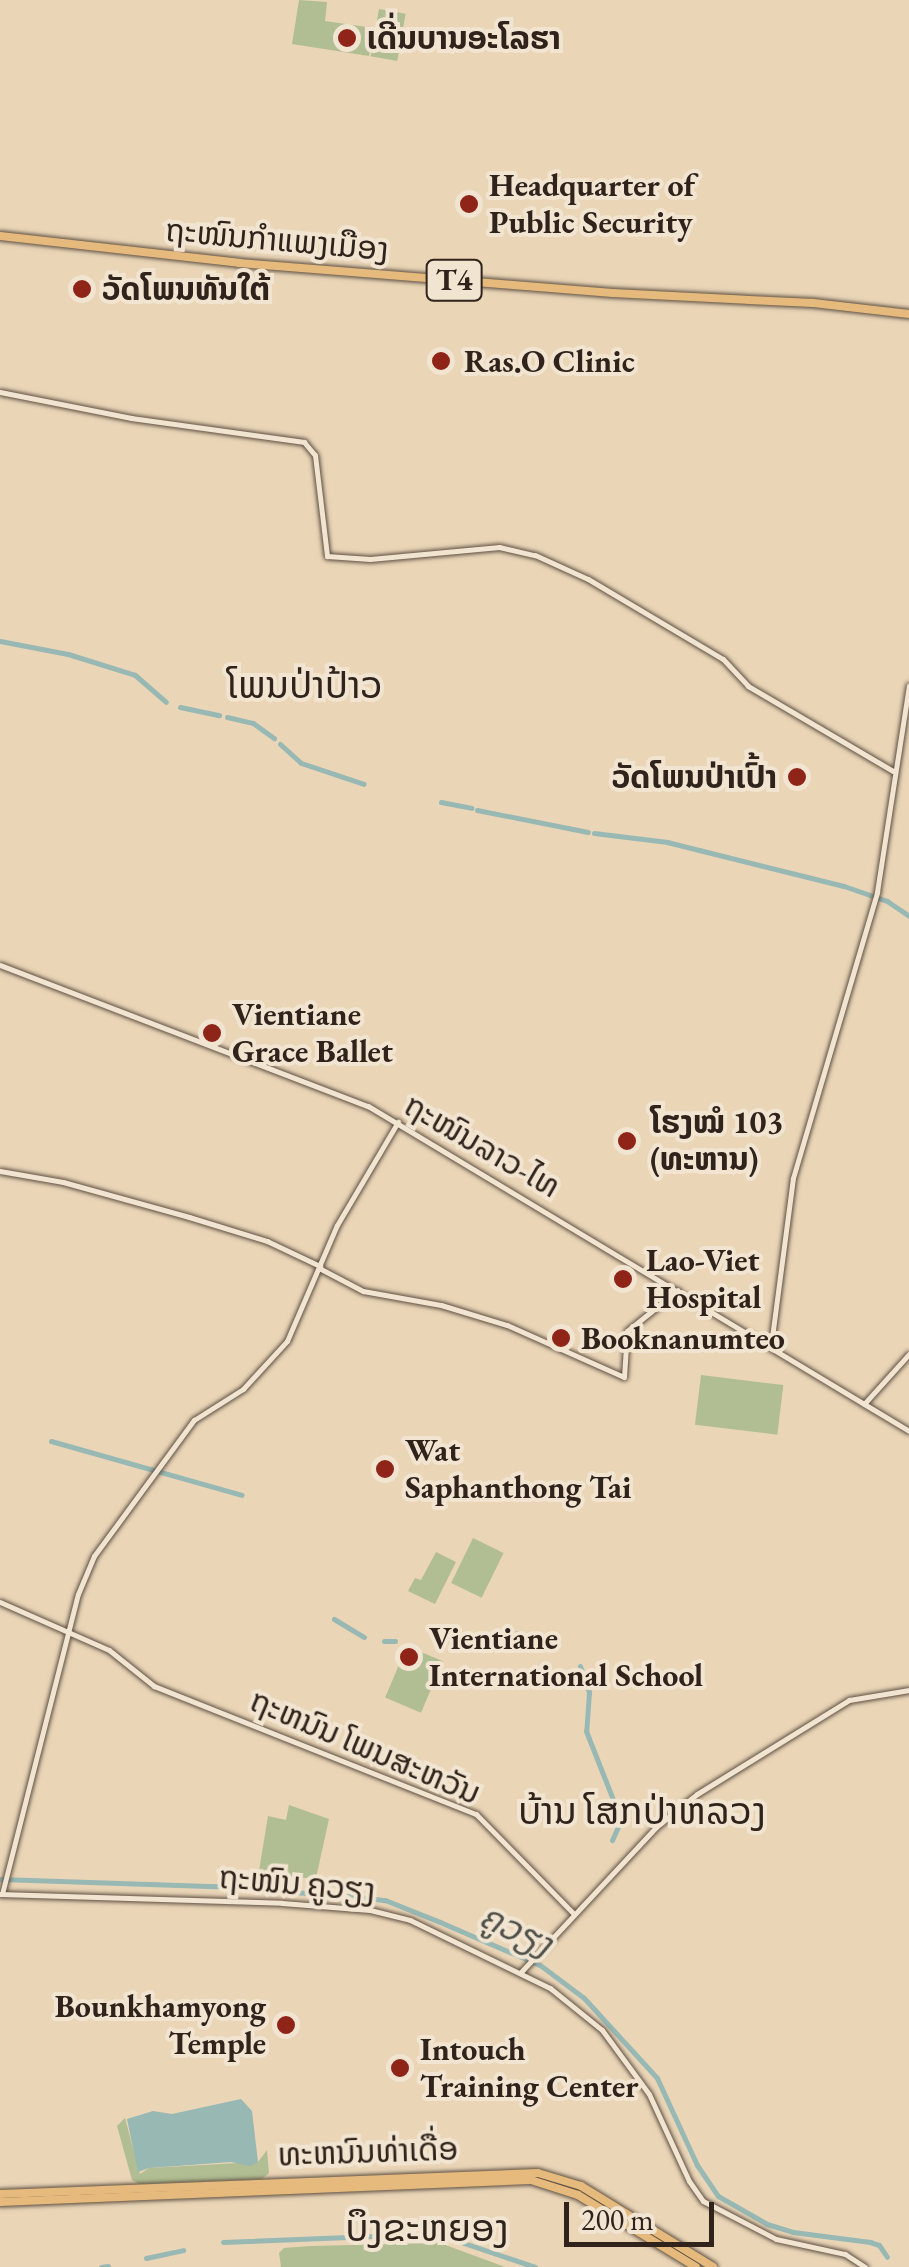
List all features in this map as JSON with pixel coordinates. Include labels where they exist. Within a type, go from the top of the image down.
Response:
[{"type":"main road","name":"ຖະໜົນກຳແພງເມືອງ","points":[[0,236],[239,263],[612,293],[813,303],[909,314]]},
{"type":"main road","name":"ທະຫນົນທ່າເດື່ອ","points":[[0,2198],[538,2173],[581,2186],[713,2267]]},
{"type":"main road","name":"ທະຫນົນທ່າເດື່ອ","points":[[0,2198],[531,2180],[578,2194],[696,2267]]},
{"type":"street","points":[[0,392],[132,418],[304,442],[314,455],[323,548],[330,558],[370,559],[499,547],[535,554],[588,579],[723,659],[748,686],[893,771]]},
{"type":"street","points":[[771,1346],[792,1178],[876,895],[909,685]]},
{"type":"street","name":"ຖະໜົນລາວ-ໄທ","points":[[0,965],[346,1096],[398,1122],[909,1432]]},
{"type":"street","points":[[2,1892],[68,1632],[94,1556],[198,1416],[237,1394],[276,1356],[300,1316],[344,1212],[398,1122]]},
{"type":"street","points":[[0,1171],[76,1186],[267,1241],[362,1292],[441,1304],[507,1326],[624,1378],[627,1331],[678,1290]]},
{"type":"street","points":[[864,1404],[909,1354]]},
{"type":"street","name":"ຖະຫນົນ ໂພນສະຫວັນ","points":[[0,1602],[120,1656],[144,1681],[476,1814],[574,1914]]},
{"type":"street","points":[[522,1971],[656,1827],[719,1778],[849,1700],[909,1690]]},
{"type":"street","name":"ຖະໜົນ ຄູວຽງ","points":[[2,1892],[182,1897],[370,1910],[410,1920],[522,1971],[559,1994],[602,2030],[634,2070],[700,2198],[776,2239],[845,2254],[865,2267]]},
{"type":"green space","points":[[299,0],[327,2],[325,21],[374,28],[369,56],[292,44]]},
{"type":"green space","points":[[379,9],[406,14],[397,61],[371,56]]},
{"type":"green space","points":[[701,1375],[783,1385],[777,1435],[695,1425]]},
{"type":"green space","points":[[473,1538],[504,1553],[482,1598],[451,1583]]},
{"type":"green space","points":[[436,1552],[456,1562],[435,1604],[408,1591],[415,1578],[421,1580]]},
{"type":"green space","points":[[407,1646],[443,1661],[421,1713],[385,1698]]},
{"type":"green space","points":[[289,1805],[329,1819],[316,1878],[258,1877],[268,1816],[286,1820]]},
{"type":"green space","points":[[125,2118],[140,2174],[149,2168],[258,2162],[267,2150],[269,2173],[262,2179],[139,2184],[132,2180],[117,2126]]},
{"type":"green space","points":[[440,2243],[505,2267],[281,2267],[279,2253],[284,2248],[310,2246]]},
{"type":"water","points":[[241,2099],[252,2111],[258,2162],[250,2166],[231,2162],[138,2172],[127,2119],[153,2111],[172,2114]]},
{"type":"waterway","points":[[0,641],[68,654],[135,675],[166,702]]},
{"type":"waterway","points":[[180,707],[219,715]]},
{"type":"waterway","points":[[227,717],[253,723],[274,738]]},
{"type":"waterway","points":[[280,744],[301,763],[364,784]]},
{"type":"waterway","points":[[441,802],[471,808]]},
{"type":"waterway","points":[[477,810],[588,832]]},
{"type":"waterway","points":[[594,833],[667,842],[844,886],[887,901],[909,916]]},
{"type":"waterway","points":[[51,1441],[242,1495]]},
{"type":"waterway","points":[[334,1619],[364,1637]]},
{"type":"waterway","points":[[517,1633],[553,1642]]},
{"type":"waterway","points":[[384,1641],[395,1641]]},
{"type":"waterway","points":[[580,1666],[589,1692],[586,1731],[621,1820],[612,1840]]},
{"type":"waterway","name":"ຄູວຽງ","points":[[0,1879],[216,1886],[359,1897],[385,1900],[440,1922],[540,1965],[584,1998],[657,2078],[697,2165],[718,2196],[767,2224],[793,2232],[870,2242],[879,2245],[887,2257]]},
{"type":"waterway","points":[[223,2242],[424,2234],[446,2237],[535,2267]]},
{"type":"waterway","points":[[146,2258],[183,2250]]},
{"type":"waterway","points":[[101,2267],[108,2266]]},
{"type":"place","name":"ເດີ່ນບານອະໂລຮາ","points":[[347,38]]},
{"type":"place","name":"Headquarter of Public Security","points":[[469,204]]},
{"type":"place","name":"ວັດໂພນທັນໃຕ້","points":[[82,289]]},
{"type":"place","name":"Ras.O Clinic","points":[[441,361]]},
{"type":"place","name":"ວັດໂພນປ່າເປົ້າ","points":[[797,777]]},
{"type":"place","name":"Vientiane Grace Ballet","points":[[212,1033]]},
{"type":"place","name":"ໂຮງໝໍ 103 (ທະຫານ)","points":[[627,1141]]},
{"type":"place","name":"Lao-Viet Hospital","points":[[623,1279]]},
{"type":"place","name":"Booknanumteo","points":[[561,1338]]},
{"type":"place","name":"Wat Saphanthong Tai","points":[[385,1469]]},
{"type":"place","name":"Vientiane International School","points":[[409,1657]]},
{"type":"place","name":"Bounkhamyong Temple","points":[[286,2025]]},
{"type":"place","name":"Intouch Training Center","points":[[400,2068]]},
{"type":"district","name":"ໂພນປ່າປ້າວ","points":[[305,685]]},
{"type":"district","name":"ບ້ານ ໂສກປ່າຫລວງ","points":[[642,1811]]},
{"type":"district","name":"ບຶງຂະຫຍອງ","points":[[427,2228]]}]
